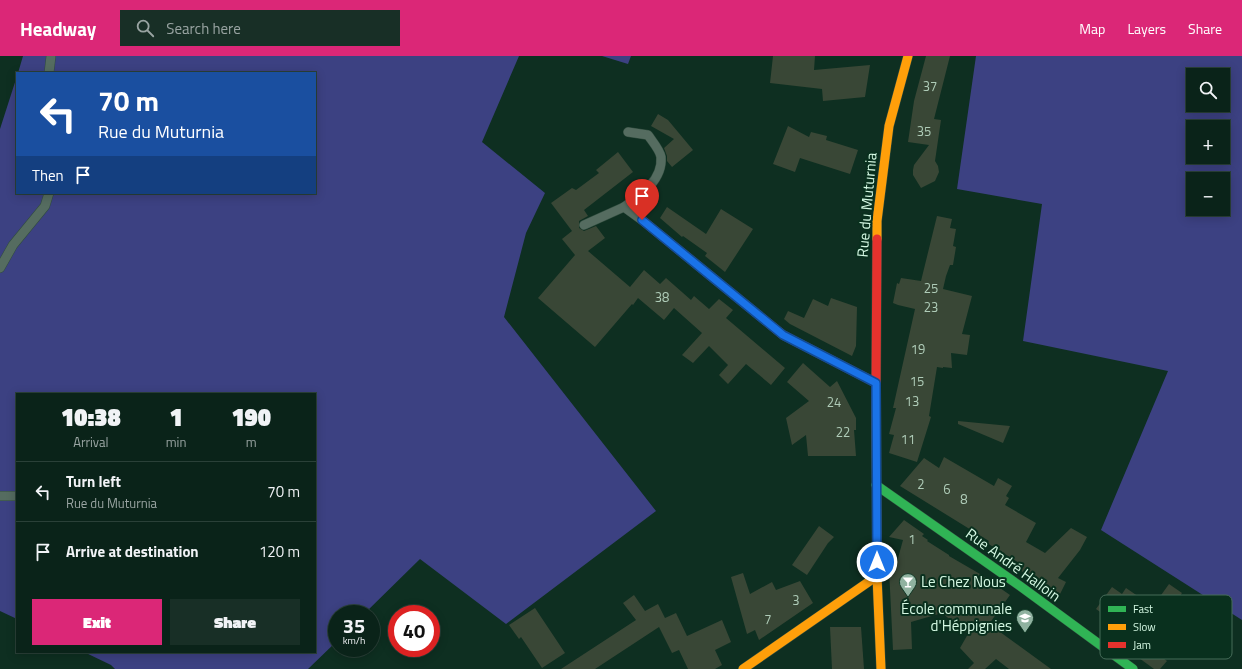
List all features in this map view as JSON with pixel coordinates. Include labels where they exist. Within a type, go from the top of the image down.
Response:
[{"type":"street","name":"Rue du Muturnia","points":[[881,669],[877,576],[876,485],[877,221],[889,126],[908,56]]},
{"type":"street","points":[[642,220],[783,335],[876,383]]},
{"type":"street","name":"Rue André Halloin","points":[[876,485],[1020,586],[1100,645]]},
{"type":"street","points":[[743,669],[877,576]]},
{"type":"street","name":"Rue André Halloin","points":[[1119,659],[1133,669]]},
{"type":"lane","points":[[49,72],[51,56]]},
{"type":"lane","points":[[584,225],[624,207],[645,192],[659,173],[661,156],[648,135],[628,132]]},
{"type":"lane","points":[[0,268],[13,245],[45,206],[49,194]]},
{"type":"lane","points":[[624,207],[642,220]]},
{"type":"lane","points":[[0,496],[16,496]]},
{"type":"shaded area","points":[[23,56],[519,56],[482,142],[545,193],[526,233],[504,317],[656,511],[506,624],[420,559],[373,605],[328,605],[328,650],[308,669],[115,669],[111,665],[86,653],[316,653],[316,393],[16,393],[16,619],[0,611],[0,129],[16,79],[16,194],[316,194],[316,72],[18,72]]},
{"type":"shaded area","points":[[602,56],[631,56],[628,64]]},
{"type":"shaded area","points":[[976,56],[1242,56],[1242,620],[1232,614],[1232,595],[1203,595],[1101,530],[1168,371],[1023,341],[1042,204],[957,189]]},
{"type":"building","points":[[773,56],[815,56],[814,70],[870,65],[865,97],[823,101],[822,89],[770,83]]},
{"type":"building","points":[[926,56],[950,56],[934,119],[941,120],[935,161],[939,172],[935,181],[921,188],[913,175],[913,170],[914,165],[929,145],[908,142],[914,101]]},
{"type":"building","points":[[658,114],[668,120],[693,150],[672,167],[667,161],[664,148],[674,139],[651,126]]},
{"type":"building","points":[[788,126],[809,137],[811,132],[827,136],[826,140],[858,150],[850,174],[800,158],[795,172],[773,164]]},
{"type":"building","points":[[618,152],[633,172],[584,210],[588,216],[579,221],[579,228],[584,231],[596,226],[605,238],[588,251],[630,287],[644,270],[660,284],[666,278],[691,300],[694,296],[709,309],[719,299],[733,310],[726,318],[785,368],[771,385],[746,364],[728,384],[719,375],[728,365],[709,346],[693,363],[682,355],[702,333],[674,308],[664,320],[638,298],[595,347],[538,298],[575,255],[562,239],[572,231],[551,203],[572,188],[576,190],[599,173],[596,170]]},
{"type":"building","points":[[667,207],[706,234],[721,209],[753,229],[725,272],[705,256],[707,253],[683,236],[682,237],[660,218]]},
{"type":"building","points":[[937,216],[952,219],[950,228],[956,229],[953,246],[956,247],[953,265],[950,265],[943,289],[972,296],[962,334],[970,335],[967,355],[951,353],[952,368],[937,367],[929,416],[931,417],[917,462],[889,453],[894,435],[889,434],[896,408],[893,408],[915,309],[893,303],[897,283],[899,284],[901,278],[921,281]]},
{"type":"building","points":[[831,298],[857,307],[856,346],[852,356],[790,324],[784,319],[788,311],[804,318],[813,299],[828,306]]},
{"type":"building","points":[[803,363],[830,387],[837,381],[856,418],[856,430],[854,430],[856,456],[808,456],[806,435],[792,445],[786,418],[809,401],[787,382]]},
{"type":"building","points":[[958,421],[1010,426],[1003,443],[958,424]]},
{"type":"building","points":[[944,457],[994,486],[998,478],[1012,486],[1006,496],[1009,498],[1005,505],[1036,523],[1026,542],[1045,553],[1071,528],[1087,537],[1080,550],[1058,578],[1066,582],[1060,594],[1021,571],[1024,566],[987,543],[989,541],[900,486],[924,458],[939,468]]},
{"type":"building","points":[[904,520],[924,534],[922,536],[928,540],[927,541],[980,574],[1010,595],[989,624],[1051,669],[1009,669],[996,659],[985,669],[968,669],[974,663],[960,648],[968,634],[942,613],[911,622],[912,649],[893,650],[889,569],[895,569],[903,540],[889,537]]},
{"type":"building","points":[[819,526],[834,537],[828,543],[807,575],[792,565]]},
{"type":"building","points":[[743,573],[750,594],[772,582],[776,590],[800,581],[813,603],[759,640],[755,630],[747,634],[731,577]]},
{"type":"building","points":[[1169,584],[1182,593],[1181,595],[1161,595]]},
{"type":"building","points":[[1112,587],[1122,594],[1126,588],[1136,595],[1106,595]]},
{"type":"building","points":[[634,595],[645,611],[658,604],[665,618],[676,613],[687,636],[722,620],[731,642],[715,650],[722,665],[715,669],[688,669],[679,650],[672,653],[659,627],[595,669],[561,669],[636,620],[623,603]]},
{"type":"building","points":[[1100,604],[1100,612],[1096,609]]},
{"type":"building","points":[[535,608],[565,653],[542,668],[521,637],[519,639],[509,625]]},
{"type":"building","points":[[830,627],[861,627],[864,669],[832,669]]},
{"type":"building","points":[[1140,659],[1164,659],[1167,661],[1160,669],[1154,669]]},
{"type":"traffic: fast","points":[[876,485],[1020,586],[1100,645]]},
{"type":"traffic: fast","points":[[1119,659],[1133,669]]},
{"type":"traffic: slow","points":[[877,239],[877,221],[889,126],[908,56]]},
{"type":"traffic: slow","points":[[876,386],[877,576],[881,669]]},
{"type":"traffic: slow","points":[[743,669],[877,576]]},
{"type":"traffic: jam","points":[[642,220],[783,335],[876,383]]},
{"type":"traffic: jam","points":[[876,386],[877,239]]},
{"type":"place","name":"Le Chez Nous","points":[[908,597]]},
{"type":"place","name":"École communale d'Héppignies","points":[[1025,633]]},
{"type":"route","points":[[642,220],[783,335],[876,383],[877,562]]}]
